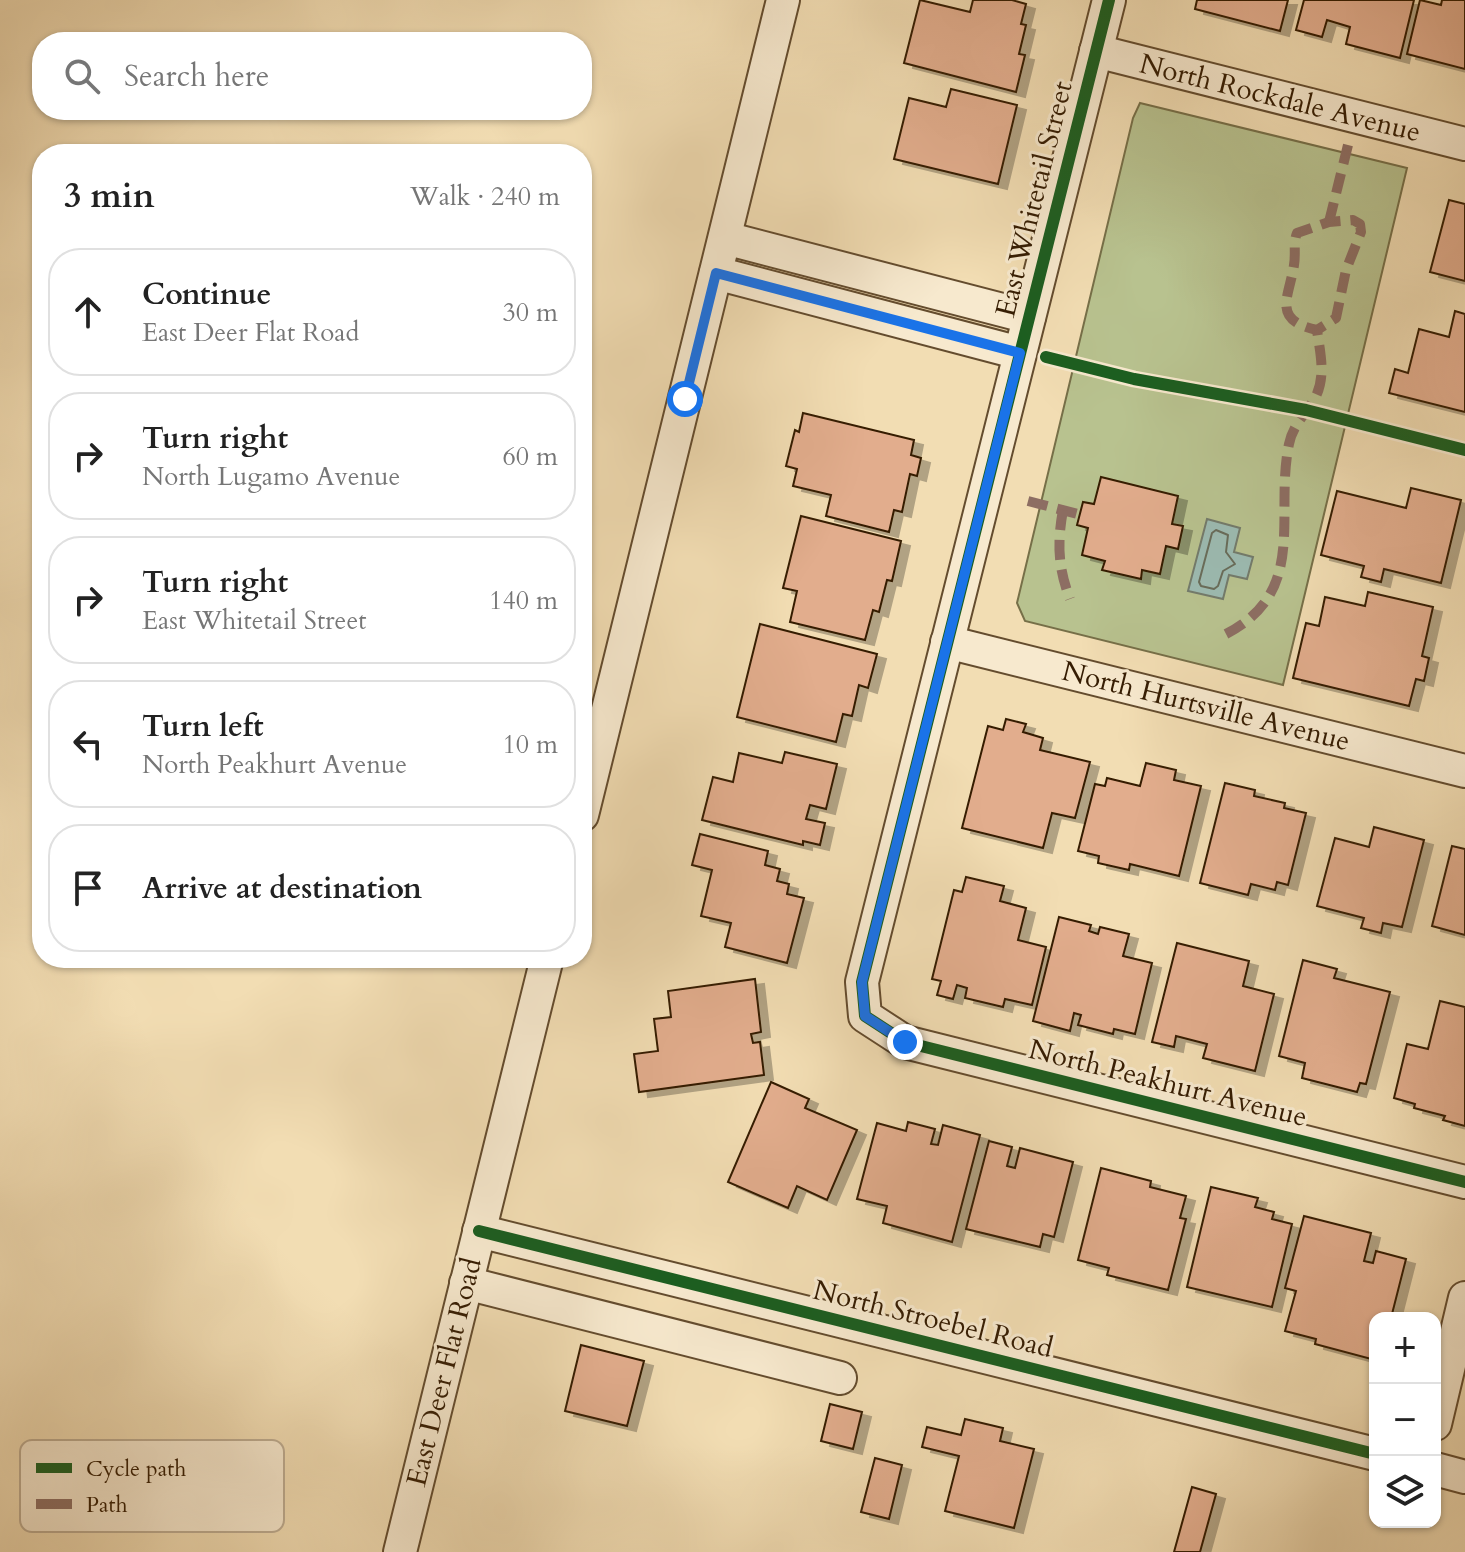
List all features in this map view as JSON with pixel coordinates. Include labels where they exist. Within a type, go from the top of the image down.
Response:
[{"type":"street","points":[[592,775],[783,0]]},
{"type":"street","name":"East Whitetail Street","points":[[865,1016],[862,982],[1109,0]]},
{"type":"street","name":"North Rockdale Avenue","points":[[1096,51],[1465,144]]},
{"type":"street","points":[[725,238],[1029,317]]},
{"type":"street","points":[[716,273],[1020,353]]},
{"type":"street","name":"North Hurtsville Avenue","points":[[947,642],[1465,771]]},
{"type":"street","name":"East Deer Flat Road","points":[[400,1552],[545,968]]},
{"type":"street","name":"North Peakhurt Avenue","points":[[865,1016],[905,1042],[1465,1182]]},
{"type":"street","name":"North Stroebel Road","points":[[479,1231],[1369,1453]]},
{"type":"street","points":[[466,1283],[840,1378]]},
{"type":"street","points":[[1441,1399],[1465,1298]]},
{"type":"street","points":[[1441,1471],[1465,1477]]},
{"type":"green space","points":[[1140,103],[1407,168],[1283,685],[1025,621],[1017,603],[1133,118]]},
{"type":"water","points":[[1207,519],[1240,528],[1234,552],[1253,557],[1247,579],[1229,575],[1223,599],[1188,591]]},
{"type":"building","points":[[920,0],[970,12],[973,0],[1012,0],[1026,4],[1021,24],[1026,25],[1019,54],[1025,55],[1016,92],[904,63]]},
{"type":"building","points":[[1197,0],[1288,0],[1280,31],[1195,9]]},
{"type":"building","points":[[1304,0],[1414,0],[1400,58],[1346,44],[1350,27],[1327,20],[1322,37],[1296,30]]},
{"type":"building","points":[[1420,0],[1441,5],[1442,0],[1465,0],[1465,69],[1407,54]]},
{"type":"building","points":[[951,89],[1017,105],[998,184],[894,159],[909,98],[946,107]]},
{"type":"building","points":[[1449,200],[1465,204],[1465,281],[1430,272]]},
{"type":"building","points":[[1455,311],[1465,314],[1465,412],[1389,393],[1395,369],[1408,373],[1419,329],[1449,337]]},
{"type":"building","points":[[803,413],[914,440],[911,455],[921,458],[917,476],[910,474],[902,512],[894,510],[889,532],[826,516],[831,495],[793,486],[797,469],[786,466],[795,430],[799,432]]},
{"type":"building","points":[[1101,477],[1178,496],[1172,524],[1183,526],[1178,549],[1166,546],[1160,574],[1142,570],[1141,579],[1102,570],[1105,561],[1082,555],[1088,528],[1077,525],[1083,502],[1094,504]]},
{"type":"building","points":[[1411,488],[1461,500],[1441,583],[1384,569],[1381,582],[1361,577],[1364,566],[1321,555],[1337,491],[1406,508]]},
{"type":"building","points":[[801,516],[901,541],[892,581],[887,580],[879,612],[873,610],[865,640],[790,622],[797,591],[783,588]]},
{"type":"building","points":[[1368,592],[1433,607],[1422,656],[1429,658],[1424,681],[1416,679],[1409,706],[1293,678],[1306,623],[1319,626],[1325,597],[1365,606]]},
{"type":"building","points":[[760,624],[877,654],[868,688],[859,685],[852,716],[843,714],[836,742],[737,717]]},
{"type":"building","points":[[1006,719],[1026,724],[1023,732],[1043,738],[1040,750],[1090,762],[1075,818],[1052,813],[1043,848],[962,828],[988,726],[1003,730]]},
{"type":"building","points":[[785,752],[837,764],[826,809],[810,805],[806,819],[825,823],[820,845],[803,841],[803,845],[702,820],[713,777],[733,782],[739,753],[782,763]]},
{"type":"building","points":[[1146,763],[1176,770],[1174,780],[1201,786],[1179,876],[1130,864],[1129,870],[1098,863],[1099,856],[1078,851],[1095,784],[1105,786],[1107,778],[1140,786]]},
{"type":"building","points":[[1225,783],[1255,790],[1254,796],[1285,803],[1284,808],[1306,813],[1288,885],[1277,882],[1275,890],[1251,884],[1248,895],[1200,883]]},
{"type":"building","points":[[1374,827],[1424,840],[1402,927],[1383,923],[1381,933],[1361,928],[1364,918],[1317,906],[1335,838],[1369,847]]},
{"type":"building","points":[[700,834],[768,851],[765,865],[780,869],[777,881],[789,884],[787,894],[804,898],[787,963],[725,947],[731,923],[701,916],[712,870],[692,865]]},
{"type":"building","points":[[1452,846],[1465,849],[1465,935],[1432,926]]},
{"type":"building","points":[[966,877],[1004,886],[1000,901],[1026,908],[1018,940],[1046,947],[1032,1005],[1005,999],[1003,1007],[965,998],[967,988],[957,985],[953,999],[937,995],[941,981],[932,979],[954,890],[962,892]]},
{"type":"building","points":[[1059,917],[1091,925],[1089,931],[1098,934],[1100,927],[1129,934],[1123,956],[1152,963],[1135,1034],[1114,1029],[1113,1034],[1078,1025],[1081,1015],[1074,1013],[1070,1031],[1033,1021]]},
{"type":"building","points":[[1177,943],[1249,961],[1243,986],[1274,994],[1255,1071],[1203,1058],[1207,1044],[1176,1036],[1174,1047],[1152,1042]]},
{"type":"building","points":[[1303,960],[1337,969],[1334,978],[1390,992],[1366,1084],[1360,1083],[1357,1092],[1302,1078],[1305,1063],[1279,1056]]},
{"type":"building","points":[[755,979],[761,1032],[751,1034],[753,1043],[760,1042],[764,1075],[639,1092],[634,1054],[658,1051],[654,1019],[671,1017],[668,991]]},
{"type":"building","points":[[1440,1001],[1465,1007],[1465,1126],[1443,1120],[1445,1116],[1414,1108],[1415,1104],[1394,1098],[1407,1044],[1428,1049]]},
{"type":"building","points":[[771,1082],[809,1099],[805,1108],[857,1130],[827,1200],[797,1186],[788,1208],[728,1182]]},
{"type":"building","points":[[908,1122],[935,1129],[931,1144],[938,1145],[943,1125],[980,1135],[952,1242],[883,1223],[887,1206],[857,1199],[877,1123],[906,1131]]},
{"type":"building","points":[[989,1141],[1012,1147],[1007,1166],[1015,1168],[1020,1148],[1073,1162],[1054,1237],[1043,1234],[1040,1247],[966,1229]]},
{"type":"building","points":[[1101,1168],[1151,1181],[1150,1187],[1186,1196],[1180,1218],[1186,1219],[1168,1290],[1107,1275],[1109,1268],[1078,1260]]},
{"type":"building","points":[[1211,1187],[1258,1198],[1255,1207],[1274,1212],[1272,1219],[1292,1224],[1272,1307],[1187,1287]]},
{"type":"building","points":[[1304,1216],[1371,1233],[1364,1261],[1373,1263],[1376,1251],[1406,1259],[1393,1312],[1369,1312],[1369,1358],[1315,1344],[1316,1339],[1285,1331],[1296,1291],[1285,1288]]},
{"type":"building","points":[[581,1345],[644,1361],[627,1426],[565,1411]]},
{"type":"building","points":[[830,1404],[862,1412],[853,1449],[821,1441]]},
{"type":"building","points":[[965,1419],[1003,1428],[1000,1441],[1034,1449],[1014,1528],[945,1511],[959,1456],[922,1447],[927,1427],[961,1435]]},
{"type":"building","points":[[875,1458],[902,1465],[889,1519],[861,1512]]},
{"type":"building","points":[[1192,1487],[1216,1494],[1200,1552],[1174,1552]]},
{"type":"marked path","points":[[1329,222],[1348,145]]},
{"type":"marked path","points":[[1353,220],[1360,224],[1361,232],[1346,270],[1336,318],[1317,330],[1303,326],[1293,320],[1286,306],[1297,233],[1329,222],[1353,220]]},
{"type":"marked path","points":[[1226,634],[1252,616],[1269,596],[1278,574],[1283,550],[1285,471],[1289,444],[1316,396],[1321,380],[1317,330]]},
{"type":"marked path","points":[[1028,501],[1078,514]]},
{"type":"marked path","points":[[1063,510],[1060,555],[1070,599]]},
{"type":"cycle path","points":[[1109,0],[862,982],[865,1016],[905,1042],[1465,1182]]},
{"type":"cycle path","points":[[1046,357],[1134,379],[1306,410],[1465,450]]},
{"type":"cycle path","points":[[479,1231],[1369,1453]]},
{"type":"route","points":[[685,399],[716,273],[1020,353],[862,982],[865,1016],[905,1042]]}]
